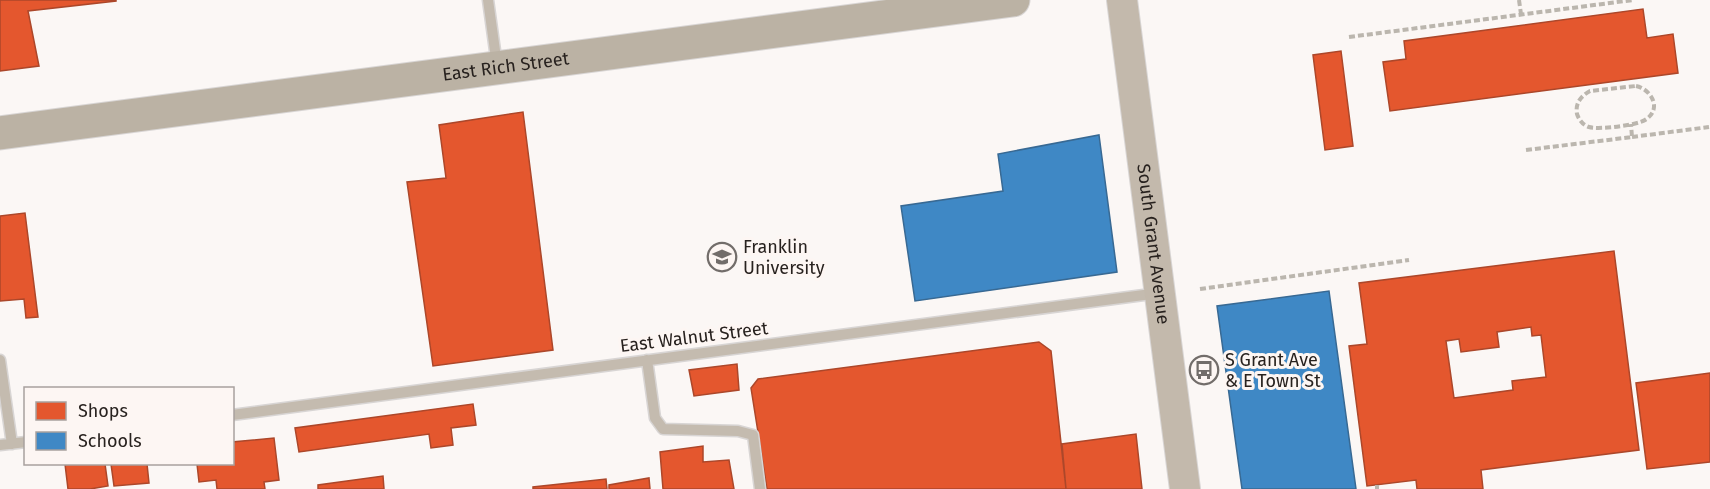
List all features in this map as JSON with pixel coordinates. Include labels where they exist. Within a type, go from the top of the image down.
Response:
[{"type":"main road","name":"East Rich Street","points":[[0,133],[1013,0]]},
{"type":"street","name":"South Grant Avenue","points":[[1122,0],[1185,489]]},
{"type":"lane","points":[[488,0],[497,68]]},
{"type":"lane","name":"East Walnut Street","points":[[234,415],[1160,293]]},
{"type":"lane","points":[[0,360],[12,444]]},
{"type":"lane","points":[[647,360],[655,418],[663,429],[738,431],[753,435],[760,489]]},
{"type":"lane","points":[[0,445],[24,442]]},
{"type":"path","points":[[1519,0],[1521,14]]},
{"type":"path","points":[[1349,37],[1633,0]]},
{"type":"path","points":[[1642,87],[1652,96],[1654,108],[1648,119],[1631,124],[1592,128],[1586,126],[1578,117],[1577,105],[1584,94],[1590,91],[1642,87]]},
{"type":"path","points":[[1631,124],[1632,136]]},
{"type":"path","points":[[1526,150],[1709,127]]},
{"type":"path","points":[[1200,289],[1409,260]]},
{"type":"building: Shops","points":[[0,0],[116,1],[28,11],[39,66],[0,71]]},
{"type":"building: Shops","points":[[1643,9],[1647,38],[1673,34],[1678,73],[1390,111],[1383,62],[1406,59],[1404,41]]},
{"type":"building: Shops","points":[[1341,51],[1353,146],[1325,150],[1313,55]]},
{"type":"building: Shops","points":[[523,112],[553,350],[433,366],[407,182],[446,178],[439,125]]},
{"type":"building: Shops","points":[[25,213],[38,317],[26,318],[24,299],[0,301],[0,216]]},
{"type":"building: Shops","points":[[1614,251],[1639,450],[1481,470],[1483,489],[1417,489],[1416,480],[1367,486],[1349,346],[1367,344],[1359,283]],"holes":[[[1531,327],[1532,336],[1541,335],[1546,377],[1512,381],[1513,390],[1454,398],[1446,341],[1459,339],[1461,352],[1499,347],[1497,332]]]},
{"type":"building: Shops","points":[[1039,342],[1051,351],[1066,489],[767,489],[751,388],[758,379]]},
{"type":"building: Shops","points":[[737,364],[739,390],[694,396],[689,370]]},
{"type":"building: Shops","points":[[1710,373],[1710,462],[1647,469],[1636,383]]},
{"type":"building: Shops","points":[[473,404],[476,425],[451,428],[453,445],[431,448],[429,434],[299,452],[295,428]]},
{"type":"building: Shops","points":[[1136,434],[1142,489],[1066,489],[1062,444]]},
{"type":"building: Shops","points":[[274,438],[279,480],[264,482],[265,489],[217,489],[216,480],[199,482],[197,465],[234,465],[234,442]]},
{"type":"building: Shops","points":[[703,446],[703,462],[729,460],[734,489],[663,489],[660,452]]},
{"type":"building: Shops","points":[[65,465],[105,465],[108,486],[68,489]]},
{"type":"building: Shops","points":[[111,465],[147,465],[149,483],[114,486]]},
{"type":"building: Shops","points":[[383,476],[384,489],[318,489],[318,485]]},
{"type":"building: Shops","points":[[649,478],[650,489],[609,489],[609,485]]},
{"type":"building: Shops","points":[[606,479],[607,489],[533,489],[533,487]]},
{"type":"building: Schools","points":[[1099,135],[1117,272],[915,301],[901,206],[1003,191],[998,154]]},
{"type":"building: Schools","points":[[1329,291],[1356,489],[1242,489],[1217,306]]},
{"type":"place","name":"Franklin University","points":[[722,257]]},
{"type":"place","name":"S Grant Ave & E Town St","points":[[1204,370]]}]
